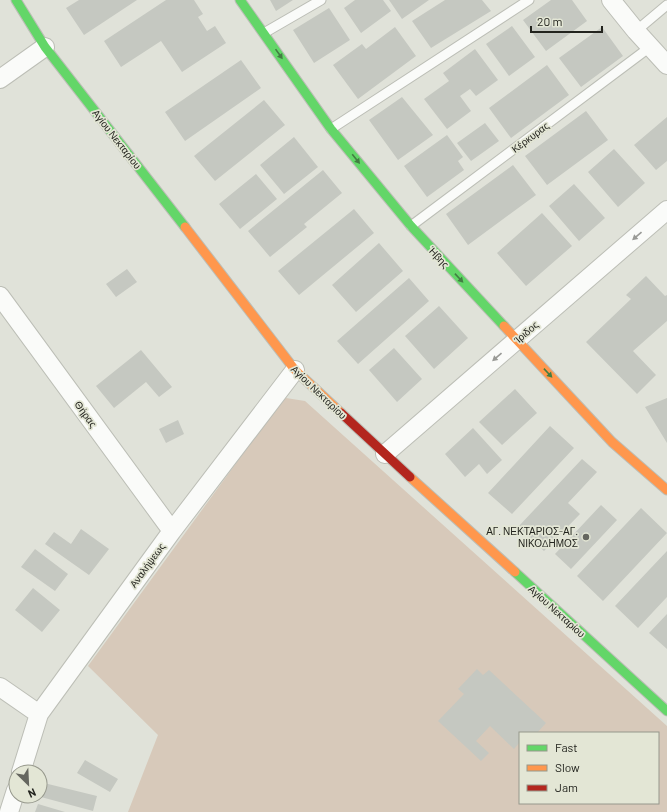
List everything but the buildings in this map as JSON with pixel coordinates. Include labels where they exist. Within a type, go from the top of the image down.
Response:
[{"type":"street","name":"Αγίου Νεκταρίου","points":[[16,0],[45,47],[295,370],[667,711]]},
{"type":"street","name":"Ήβης","points":[[240,0],[331,129],[411,226],[612,442],[667,490]]},
{"type":"street","points":[[611,0],[636,31],[667,64]]},
{"type":"street","points":[[0,79],[45,47]]},
{"type":"street","name":"Ίριδος","points":[[385,454],[667,210]]},
{"type":"street","name":"Θήρας","points":[[1,301],[172,531]]},
{"type":"street","name":"Αναλήψεως","points":[[24,764],[39,714],[172,531],[295,370]]},
{"type":"street","points":[[0,687],[39,714]]},
{"type":"lane","points":[[264,33],[321,0]]},
{"type":"lane","points":[[331,129],[529,0]]},
{"type":"lane","points":[[636,31],[667,5]]},
{"type":"lane","name":"Κέρκυρας","points":[[411,226],[650,47]]},
{"type":"shaded area","points":[[286,398],[305,401],[667,726],[667,812],[128,812],[158,735],[88,666],[272,414]]},
{"type":"traffic: fast","points":[[16,0],[45,47],[185,227]]},
{"type":"traffic: fast","points":[[240,0],[331,129],[411,226],[504,326]]},
{"type":"traffic: fast","points":[[515,572],[667,711]]},
{"type":"traffic: slow","points":[[185,227],[295,370],[341,413]]},
{"type":"traffic: slow","points":[[504,326],[612,442],[667,490]]},
{"type":"traffic: slow","points":[[410,477],[515,572]]},
{"type":"traffic: jam","points":[[341,413],[410,477]]},
{"type":"place","name":"ΑΓ. ΝΕΚΤΑΡΙΟΣ-ΑΓ. ΝΙΚΟΔΗΜΟΣ","points":[[586,537]]}]
